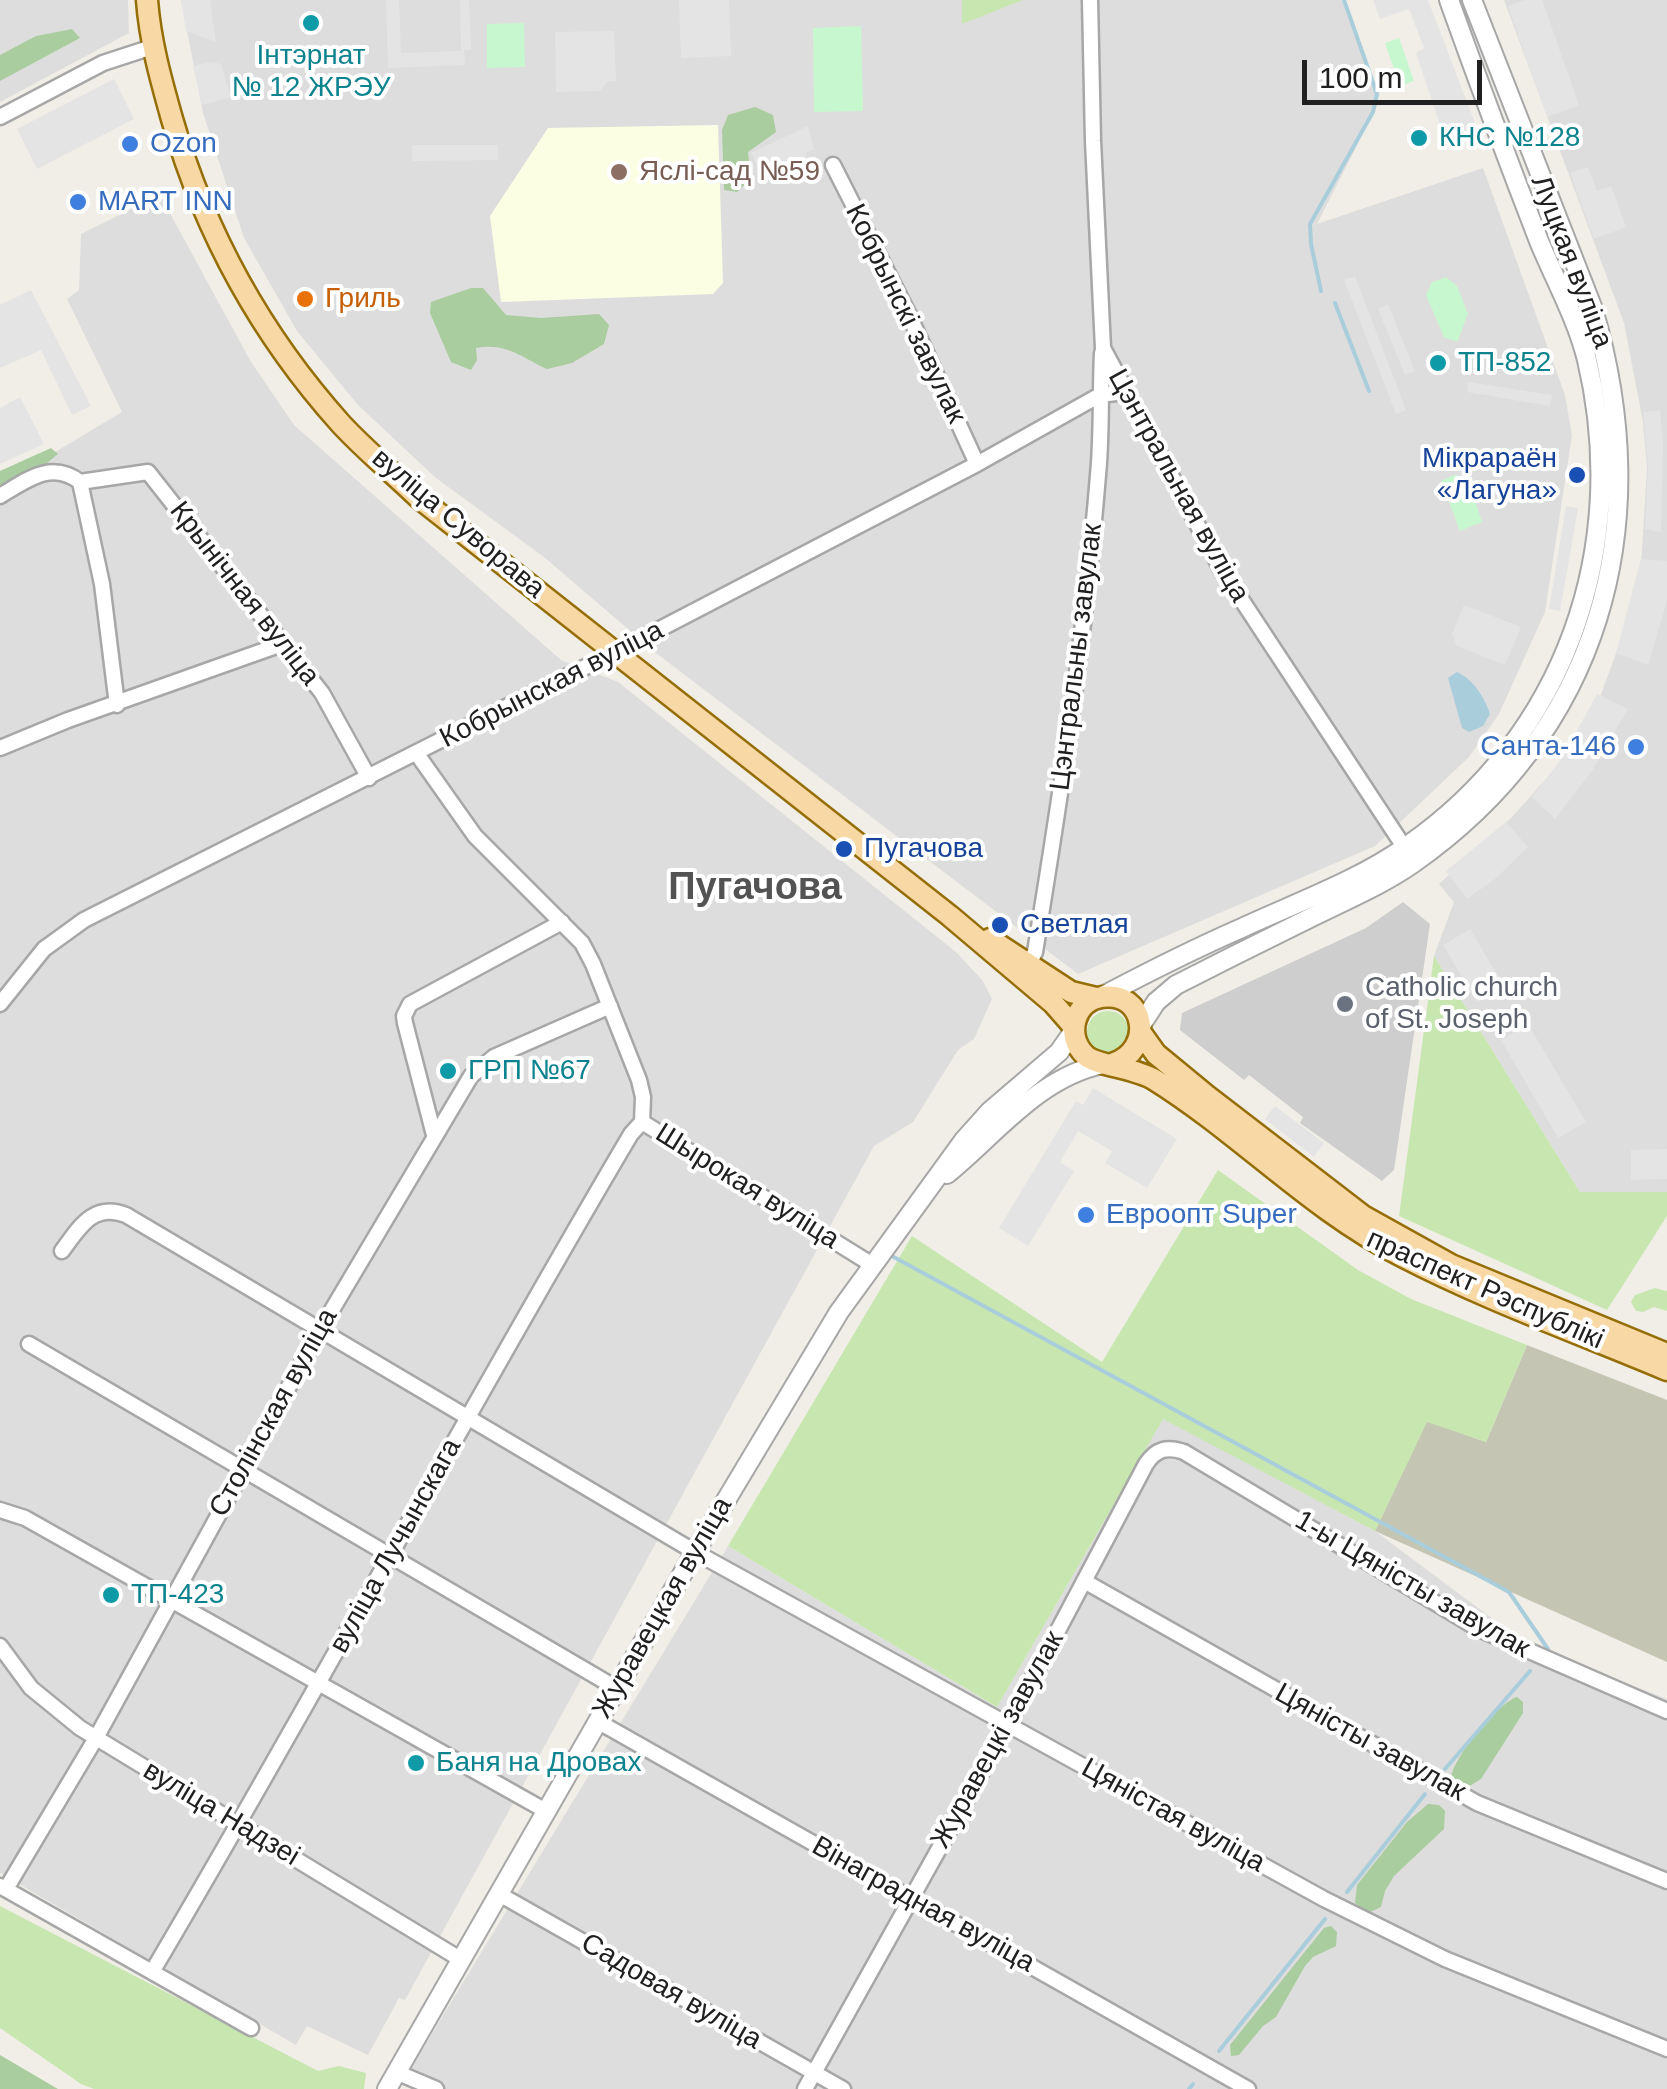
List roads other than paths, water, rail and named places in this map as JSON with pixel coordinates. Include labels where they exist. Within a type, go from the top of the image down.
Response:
[{"type":"main road","name":"вуліца Суворава","points":[[147,0],[152,47],[185,165],[206,218],[246,294],[293,367],[344,426],[419,498],[950,916],[1053,1003],[1074,1030]]},
{"type":"main road","name":"вуліца Суворава","points":[[950,916],[1070,992],[1099,997]]},
{"type":"main road","name":"праспект Рэспублікі","points":[[1099,997],[1122,1000],[1138,1014],[1141,1029],[1156,1054],[1363,1216],[1451,1265],[1667,1354]]},
{"type":"main road","points":[[1074,1030],[1081,1009],[1099,997]]},
{"type":"main road","points":[[1108,1064],[1132,1054],[1141,1029]]},
{"type":"main road","name":"праспект Рэспублікі","points":[[1074,1030],[1082,1053],[1143,1074],[1184,1099],[1371,1240],[1469,1288],[1667,1370]]},
{"type":"street","name":"Цэнтральная вуліца","points":[[1090,0],[1102,348],[1220,567],[1409,856]]},
{"type":"street","name":"Луцкая вуліца","points":[[1141,1029],[1156,1002],[1176,984],[1390,879],[1473,791],[1524,728],[1580,620],[1600,510],[1600,451],[1587,359],[1449,0]]},
{"type":"street","name":"Луцкая вуліца","points":[[1099,997],[1322,892],[1409,856],[1489,800],[1544,735],[1597,627],[1609,584],[1619,498],[1614,401],[1606,356],[1593,309],[1472,0]]},
{"type":"street","points":[[0,117],[103,63],[152,47]]},
{"type":"street","name":"Кобрынскі завулак","points":[[832,165],[908,313],[977,464]]},
{"type":"street","points":[[1541,245],[1562,237]]},
{"type":"street","name":"Цэнтральны завулак","points":[[1029,964],[1035,952],[1072,723],[1098,471],[1102,348]]},
{"type":"street","name":"Кобрынская вуліца","points":[[0,1004],[44,949],[84,920],[418,754],[977,464],[1100,396],[1124,392]]},
{"type":"street","points":[[0,496],[46,472],[62,472],[80,482],[100,571],[117,705]]},
{"type":"street","name":"Крынічная вуліца","points":[[80,482],[148,472],[322,693],[369,778]]},
{"type":"street","points":[[0,748],[282,644]]},
{"type":"street","name":"Шырокая вуліца","points":[[418,754],[475,836],[582,943],[639,1080],[642,1122],[871,1264]]},
{"type":"street","points":[[434,1135],[406,1010],[410,1004],[562,922]]},
{"type":"street","name":"Столінская вуліца","points":[[3,1888],[96,1738],[320,1330],[471,1076],[485,1062],[610,1006]]},
{"type":"street","name":"Журавецкая вуліца","points":[[392,2081],[616,1688],[821,1340],[871,1264],[990,1111],[1050,1061],[1074,1030]]},
{"type":"street","name":"Журавецкая вуліца","points":[[927,1190],[1048,1087],[1079,1069],[1108,1064]]},
{"type":"street","name":"вуліца Лучынскага","points":[[152,1972],[319,1685],[568,1241],[642,1122]]},
{"type":"street","name":"Цяністая вуліца","points":[[62,1251],[94,1214],[106,1210],[120,1212],[695,1552],[1404,1940],[1667,2049]]},
{"type":"street","points":[[30,1344],[616,1688]]},
{"type":"street","name":"Журавецкі завулак","points":[[805,2089],[1008,1725],[1146,1464],[1164,1448]]},
{"type":"street","name":"1-ы Цяністы завулак","points":[[1164,1448],[1184,1452],[1479,1629],[1667,1711]]},
{"type":"street","points":[[0,1510],[25,1518],[171,1598],[546,1812]]},
{"type":"street","name":"Цяністы завулак","points":[[1084,1582],[1477,1803],[1667,1882]]},
{"type":"street","name":"вуліца Надзеі","points":[[0,1646],[40,1697],[96,1738],[460,1959]]},
{"type":"street","name":"Вінаградная вуліца","points":[[597,1721],[1248,2089]]},
{"type":"street","points":[[3,1888],[251,2028]]},
{"type":"street","name":"Садовая вуліца","points":[[498,1894],[842,2089]]},
{"type":"street","points":[[392,2081],[436,2089]]},
{"type":"water","points":[[1457,672],[1478,690],[1490,714],[1483,726],[1469,732],[1462,728],[1448,678]]},
{"type":"waterway","points":[[1321,291],[1310,224],[1373,112],[1377,94],[1344,0]]},
{"type":"waterway","points":[[1335,303],[1369,391]]},
{"type":"waterway","points":[[890,1255],[1509,1592],[1548,1649]]},
{"type":"waterway","points":[[1445,1769],[1530,1671]]},
{"type":"waterway","points":[[1347,1892],[1425,1794]]},
{"type":"waterway","points":[[1219,2051],[1325,1919]]},
{"type":"waterway","points":[[1189,2089],[1193,2084]]},
{"type":"place","name":"Інтэрнат № 12 ЖРЭУ","points":[[311,23]]},
{"type":"place","name":"КНС №128","points":[[1419,138]]},
{"type":"place","name":"Ozon","points":[[130,144]]},
{"type":"place","name":"Яслі-сад №59","points":[[619,172]]},
{"type":"place","name":"MART INN","points":[[78,202]]},
{"type":"place","name":"Гриль","points":[[305,299]]},
{"type":"place","name":"ТП-852","points":[[1438,363]]},
{"type":"place","name":"Мікрараён «Лагуна»","points":[[1577,475]]},
{"type":"place","name":"Санта-146","points":[[1636,747]]},
{"type":"place","name":"Пугачова","points":[[844,849]]},
{"type":"place","name":"Светлая","points":[[1000,925]]},
{"type":"place","name":"Catholic church of St. Joseph","points":[[1345,1004]]},
{"type":"place","name":"ГРП №67","points":[[448,1071]]},
{"type":"place","name":"Евроопт Super","points":[[1086,1215]]},
{"type":"place","name":"ТП-423","points":[[111,1595]]},
{"type":"place","name":"Баня на Дровах","points":[[416,1763]]},
{"type":"district","name":"Пугачова","points":[[755,889]]}]
